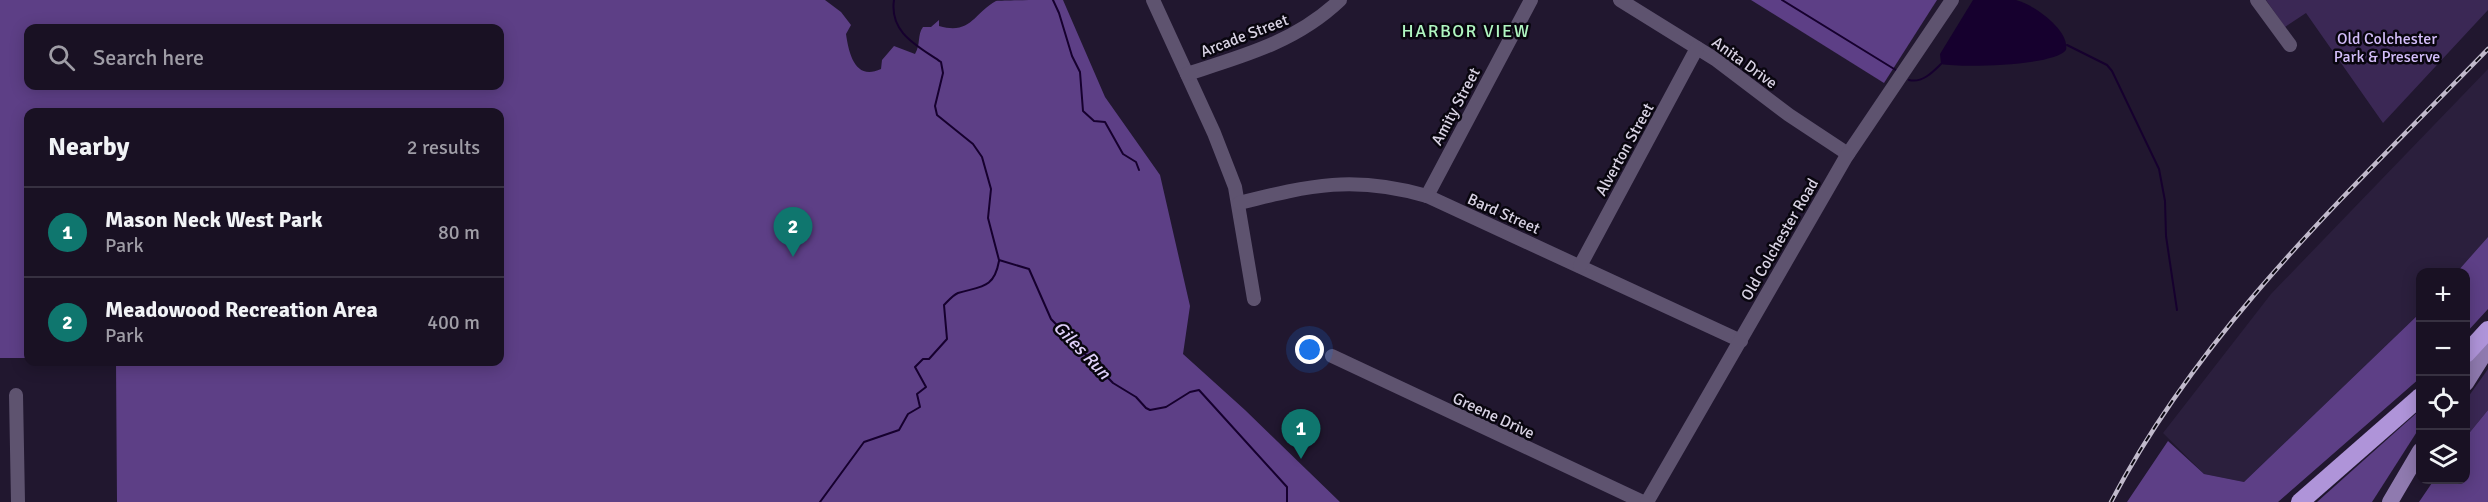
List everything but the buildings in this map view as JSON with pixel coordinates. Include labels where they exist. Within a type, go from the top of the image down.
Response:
[{"type":"highway","points":[[2470,350],[2488,330]]},
{"type":"highway","points":[[2300,502],[2416,401]]},
{"type":"main road","points":[[2470,377],[2488,348]]},
{"type":"main road","points":[[2390,502],[2416,459]]},
{"type":"street","points":[[1153,0],[1224,155],[1239,203],[1254,299]]},
{"type":"street","name":"Arcade Street","points":[[1186,74],[1272,46],[1299,32],[1340,0]]},
{"type":"street","name":"Amity Street","points":[[1427,196],[1531,0]]},
{"type":"street","name":"Anita Drive","points":[[1620,0],[1697,48],[1848,154]]},
{"type":"street","name":"Old Colchester Road","points":[[1647,502],[1687,429],[1741,341],[1848,154],[1952,0]]},
{"type":"street","points":[[2257,0],[2290,45]]},
{"type":"street","name":"Alverton Street","points":[[1580,266],[1697,48]]},
{"type":"street","name":"Bard Street","points":[[1239,203],[1303,187],[1338,183],[1396,187],[1427,196],[1741,341]]},
{"type":"street","name":"Greene Drive","points":[[1332,356],[1643,502]]},
{"type":"street","points":[[16,395],[18,502]]},
{"type":"shaded area","points":[[0,0],[825,0],[841,12],[851,25],[846,34],[849,50],[855,63],[859,68],[872,72],[881,69],[882,60],[894,46],[915,54],[923,27],[931,27],[939,20],[939,26],[958,28],[971,22],[996,1],[1063,0],[1105,97],[1160,175],[1190,306],[1183,354],[1340,502],[117,502],[116,366],[504,366],[504,108],[24,108],[24,358],[0,358]]},
{"type":"shaded area","points":[[1751,0],[1937,0],[1884,83]]},
{"type":"shaded area","points":[[1973,0],[2023,2],[2040,12],[2056,26],[2066,42],[2066,50],[2044,60],[2027,63],[1987,66],[1941,64],[1940,54]]},
{"type":"shaded area","points":[[2488,69],[2488,237],[2461,268],[2416,268],[2416,317],[2244,482],[2204,474],[2163,433],[2271,294]]},
{"type":"shaded area","points":[[2488,237],[2488,309],[2470,329],[2470,268],[2461,268]]},
{"type":"shaded area","points":[[2416,317],[2416,381],[2278,502],[2127,502],[2168,441],[2204,474],[2244,482]]},
{"type":"shaded area","points":[[2488,410],[2488,502],[2419,502],[2431,484],[2470,484],[2470,432]]},
{"type":"shaded area","points":[[2416,414],[2416,433],[2372,502],[2317,502]]},
{"type":"green space","name":"Old Colchester Park & Preserve","points":[[2266,0],[2488,0],[2488,10],[2383,123],[2306,13],[2285,27]]},
{"type":"green space","points":[[2488,369],[2488,410],[2470,432],[2470,430],[2470,394]]},
{"type":"waterway","name":"Giles Run","points":[[894,0],[896,21],[901,30],[915,44],[941,62],[943,73],[935,106],[937,115],[973,144],[982,157],[991,189],[988,218],[999,260],[1029,269],[1051,319],[1113,383],[1136,397],[1146,408],[1150,410],[1166,407],[1190,392],[1199,390],[1287,487],[1287,502]]},
{"type":"waterway","points":[[1053,0],[1072,56],[1080,72],[1083,111],[1094,121],[1105,122],[1123,154],[1136,162],[1139,170]]},
{"type":"waterway","points":[[1782,0],[1899,72]]},
{"type":"waterway","points":[[2067,45],[2107,65],[2112,71],[2159,169],[2165,201],[2166,236],[2177,310]]},
{"type":"waterway","points":[[1909,80],[1922,79],[1941,64]]},
{"type":"waterway","points":[[820,502],[864,442],[899,430],[908,414],[920,407],[917,394],[926,387],[915,367],[923,359],[929,359],[947,339],[944,305],[956,294],[990,282],[999,261]]},
{"type":"railway","points":[[2111,502],[2148,438],[2189,377],[2235,319],[2333,208],[2488,49]]},
{"type":"place","name":"Meadowood Recreation Area","points":[[793,257]]},
{"type":"place","name":"Mason Neck West Park","points":[[1301,459]]},
{"type":"district","name":"HARBOR VIEW","points":[[1466,31]]}]
